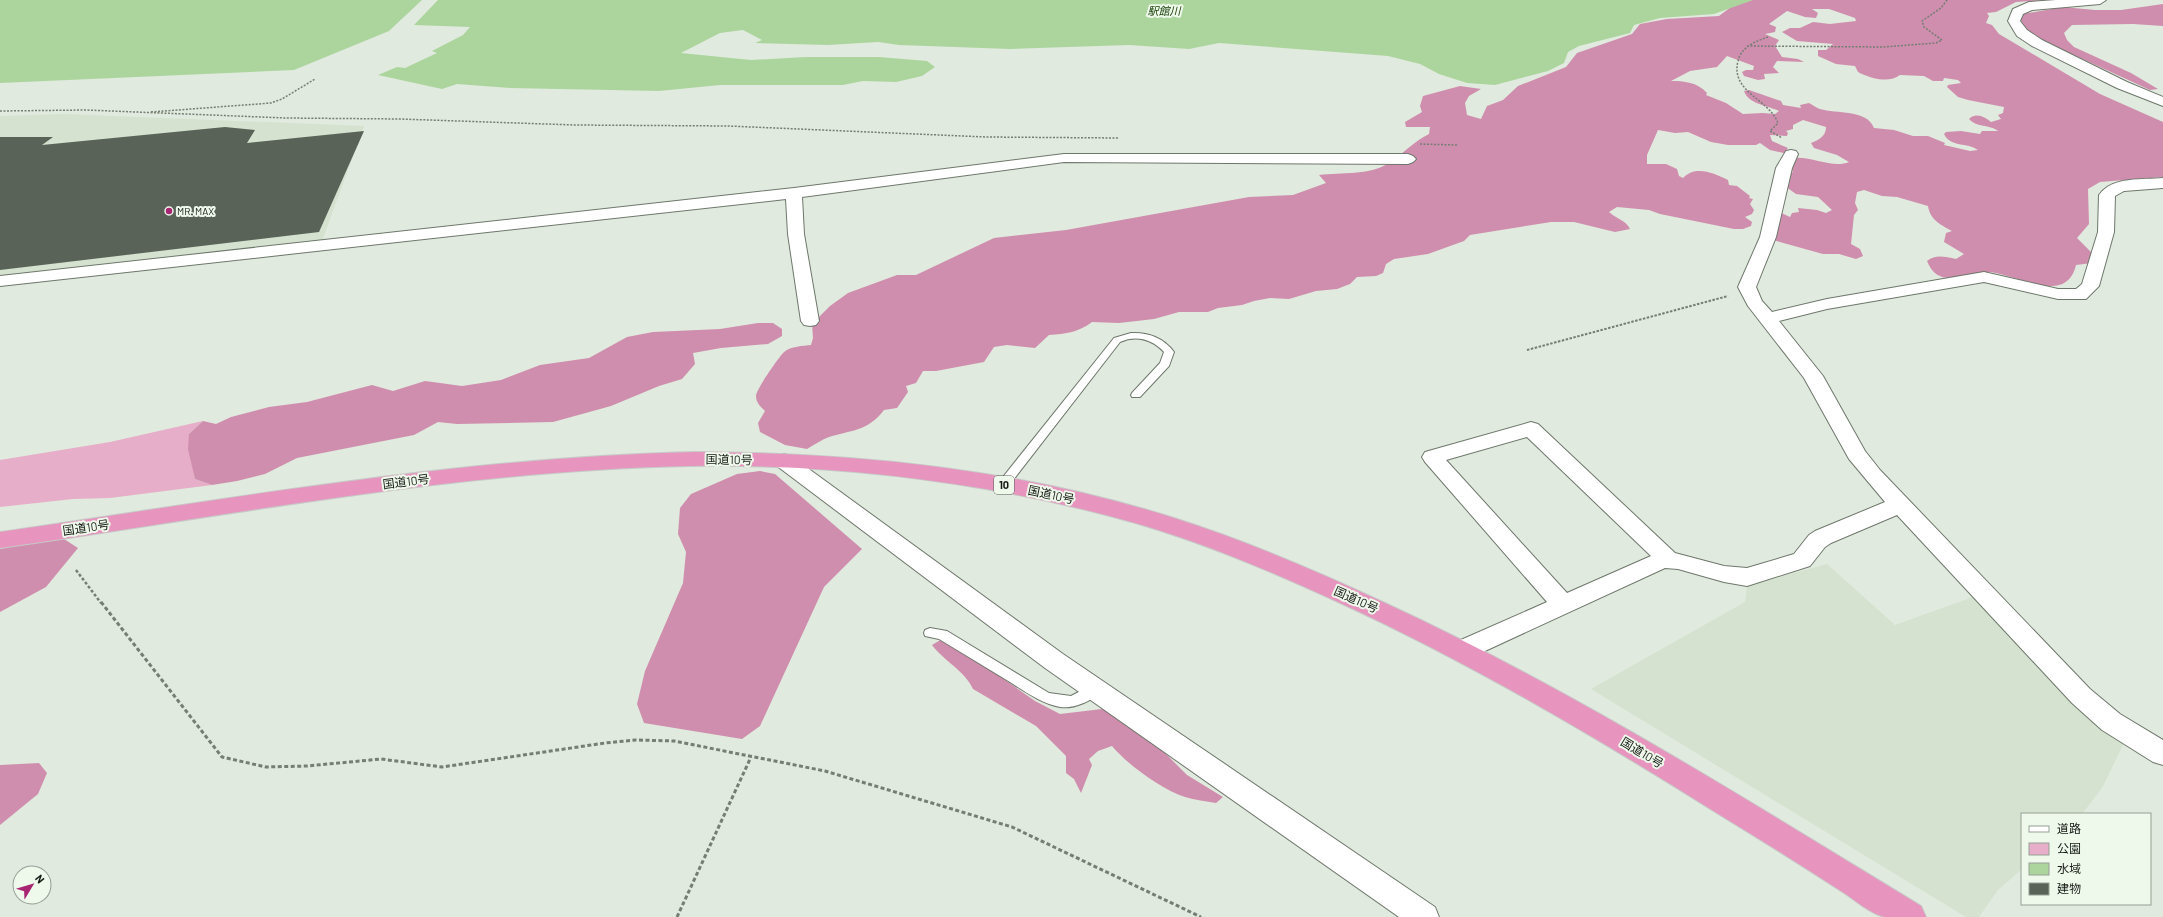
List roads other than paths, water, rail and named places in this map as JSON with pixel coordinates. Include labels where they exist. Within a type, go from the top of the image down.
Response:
[{"type":"highway","name":"国道10号","points":[[0,540],[268,500],[523,469],[580,464],[679,460],[784,461],[924,473],[1003,485],[1105,507],[1168,525],[1223,544],[1316,582],[1463,650],[1607,731],[1910,917]]},
{"type":"street","points":[[2100,0],[2030,6],[2018,12],[2014,21],[2022,33],[2043,46],[2122,85],[2163,102]]},
{"type":"street","points":[[1791,154],[1784,168],[1768,237],[1748,283],[1748,290],[1767,319],[1813,376],[1863,464],[1899,505],[1941,546],[2081,696],[2111,722],[2163,754]]},
{"type":"street","points":[[0,281],[794,193],[1064,158],[1408,159]]},
{"type":"street","points":[[1767,319],[1827,304],[1984,277],[1995,278],[2058,294],[2080,294],[2090,286],[2106,232],[2107,195],[2109,191],[2116,187],[2163,184]]},
{"type":"street","points":[[794,193],[796,234],[809,306],[810,321]]},
{"type":"street","points":[[1563,605],[1432,456],[1531,429],[1669,560]]},
{"type":"street","points":[[784,461],[1094,689],[1424,917]]},
{"type":"street","points":[[1463,650],[1653,564],[1669,560],[1678,561],[1724,574],[1747,577],[1802,560],[1807,556],[1817,541],[1823,537],[1899,505]]},
{"type":"lane","points":[[1003,485],[1117,340],[1132,334],[1158,342],[1169,352],[1165,364],[1136,395]]},
{"type":"lane","points":[[930,633],[942,634],[1045,697],[1064,703],[1079,699],[1094,689]]},
{"type":"water","points":[[0,0],[422,0],[389,31],[294,70],[0,83]]},
{"type":"water","name":"駅館川","points":[[438,0],[1753,0],[1714,14],[1660,18],[1634,25],[1630,33],[1579,46],[1568,52],[1564,63],[1548,71],[1495,85],[1467,83],[1439,74],[1420,64],[1388,56],[1219,43],[1189,49],[1129,45],[1010,49],[899,45],[878,42],[828,45],[755,43],[762,40],[743,30],[720,33],[681,53],[751,60],[805,57],[879,57],[927,61],[935,67],[922,76],[896,82],[863,81],[843,85],[720,85],[659,91],[510,88],[457,84],[442,89],[378,75],[397,67],[405,68],[437,53],[432,51],[463,35],[470,27],[414,25]]},
{"type":"place","name":"MR. MAX","points":[[169,211]]}]
